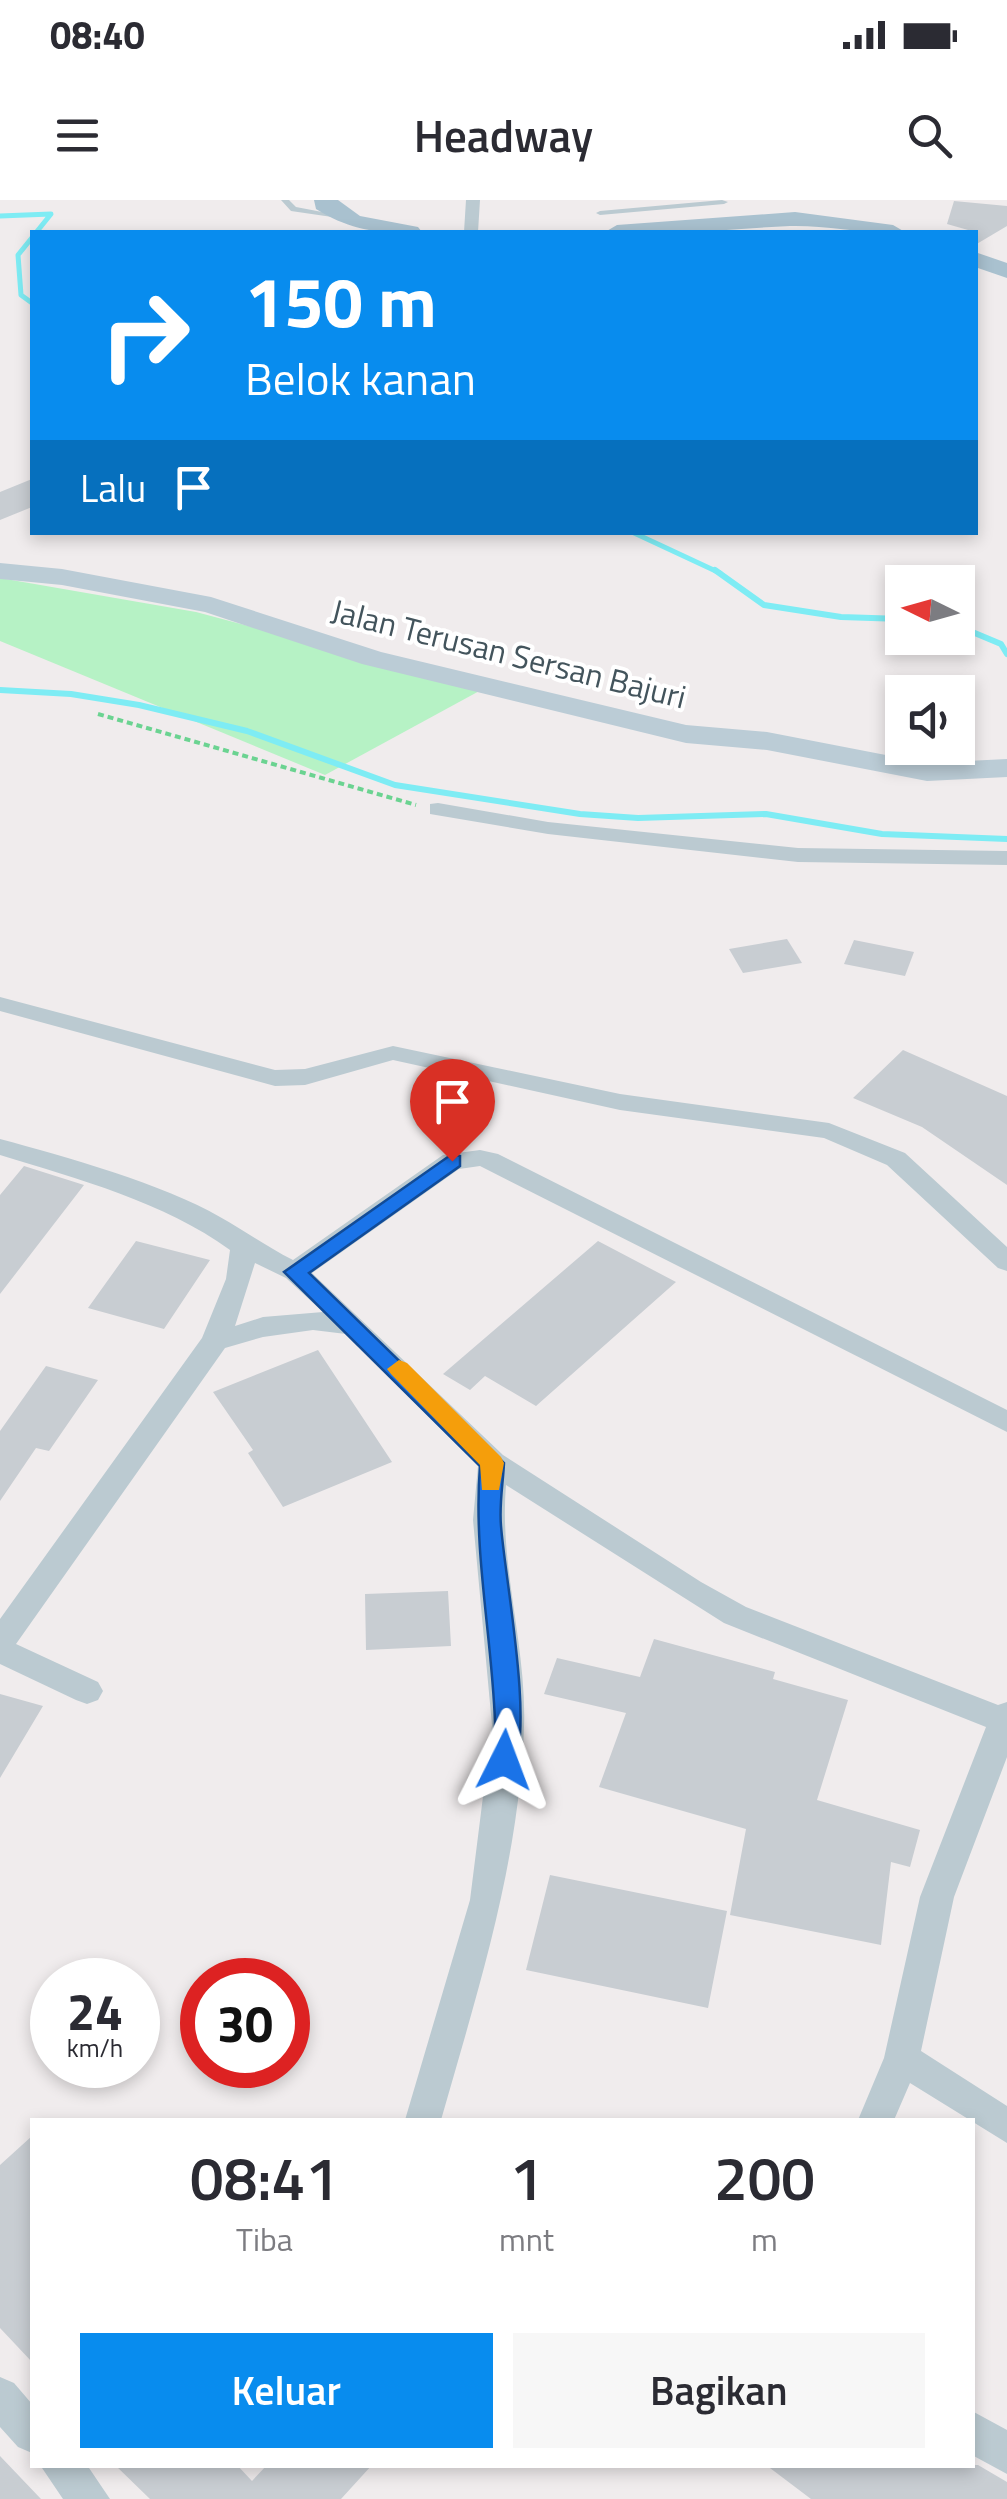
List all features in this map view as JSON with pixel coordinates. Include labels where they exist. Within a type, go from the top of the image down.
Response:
[{"type":"main road","points":[[333,208],[404,230]]},
{"type":"main road","points":[[624,230],[660,219],[708,228],[795,219],[878,230]]},
{"type":"main road","name":"Jalan Terusan Sersan Bajuri","points":[[0,571],[62,577],[211,605],[372,658],[686,734],[768,742],[927,772],[1007,768]]},
{"type":"street","points":[[472,230],[469,210],[473,200]]},
{"type":"street","points":[[438,809],[548,828],[798,855],[1007,858]]},
{"type":"street","points":[[0,1004],[275,1078],[302,1078],[367,1054],[393,1053],[620,1102],[829,1131],[896,1160],[1007,1262]]},
{"type":"street","points":[[0,1147],[184,1209],[244,1247],[295,1272],[354,1325],[492,1463],[734,1615],[1006,1719],[938,1897],[902,2058],[877,2118]]},
{"type":"street","points":[[295,1272],[452,1161],[480,1158],[498,1162],[1007,1422]]},
{"type":"street","points":[[88,1691],[0,1646],[215,1341],[239,1279],[244,1247]]},
{"type":"street","points":[[215,1341],[263,1327],[313,1320],[354,1325]]},
{"type":"street","points":[[423,2118],[487,1900],[508,1725],[488,1520],[492,1463]]},
{"type":"street","points":[[902,2058],[1007,2126]]},
{"type":"street","points":[[0,2397],[30,2432]]},
{"type":"street","points":[[975,2433],[1007,2454]]},
{"type":"street","points":[[63,2468],[90,2499]]},
{"type":"lane","points":[[285,200],[294,209],[333,208]]},
{"type":"lane","points":[[600,213],[660,219],[724,202]]},
{"type":"path","points":[[98,714],[222,747],[376,796],[438,809]]},
{"type":"green space","points":[[0,578],[196,612],[483,689],[325,775],[0,641]]},
{"type":"building","points":[[954,201],[1007,206],[1007,226],[978,243],[978,230],[947,224]]},
{"type":"building","points":[[30,480],[30,508],[0,520],[0,492]]},
{"type":"building","points":[[787,939],[802,963],[743,973],[729,949]]},
{"type":"building","points":[[854,940],[914,952],[905,976],[844,964]]},
{"type":"building","points":[[903,1050],[1007,1096],[1007,1185],[922,1127],[853,1098]]},
{"type":"building","points":[[24,1166],[84,1185],[0,1294],[0,1195]]},
{"type":"building","points":[[136,1241],[210,1260],[164,1329],[88,1308]]},
{"type":"building","points":[[598,1241],[676,1282],[536,1406],[485,1376],[470,1390],[443,1374]]},
{"type":"building","points":[[318,1350],[392,1462],[283,1507],[248,1453],[253,1450],[213,1392]]},
{"type":"building","points":[[46,1366],[98,1380],[49,1451],[36,1448],[0,1501],[0,1431]]},
{"type":"building","points":[[448,1591],[451,1646],[366,1650],[365,1594]]},
{"type":"building","points":[[654,1639],[775,1672],[773,1679],[848,1700],[817,1800],[920,1830],[910,1867],[891,1862],[881,1945],[730,1915],[746,1829],[599,1787],[626,1713],[544,1694],[557,1658],[640,1677]]},
{"type":"building","points":[[0,1694],[43,1706],[0,1778]]},
{"type":"building","points":[[550,1875],[727,1911],[708,2008],[526,1970]]},
{"type":"building","points":[[30,2138],[30,2360],[0,2328],[0,2165]]},
{"type":"building","points":[[0,2456],[41,2499],[0,2499]]},
{"type":"building","points":[[978,2465],[1007,2482],[1007,2499],[811,2499],[770,2468]]},
{"type":"building","points":[[118,2468],[240,2468],[252,2481],[264,2468],[369,2468],[341,2499],[150,2499]]},
{"type":"waterway","points":[[0,216],[51,214],[38,230]]},
{"type":"waterway","points":[[30,240],[18,255],[21,295],[30,302]]},
{"type":"waterway","points":[[638,535],[718,572]]},
{"type":"waterway","points":[[718,572],[764,605],[841,617],[885,618]]},
{"type":"waterway","points":[[975,633],[1001,644],[1007,654]]},
{"type":"waterway","points":[[0,690],[71,694],[139,705],[247,731],[395,785],[580,814],[638,818],[766,814],[882,834],[1007,839]]},
{"type":"slow traffic","points":[[399,1369],[492,1463],[491,1483]]},
{"type":"route","points":[[452,1161],[295,1272],[354,1325],[492,1463],[488,1520],[508,1725],[504,1760]]}]
